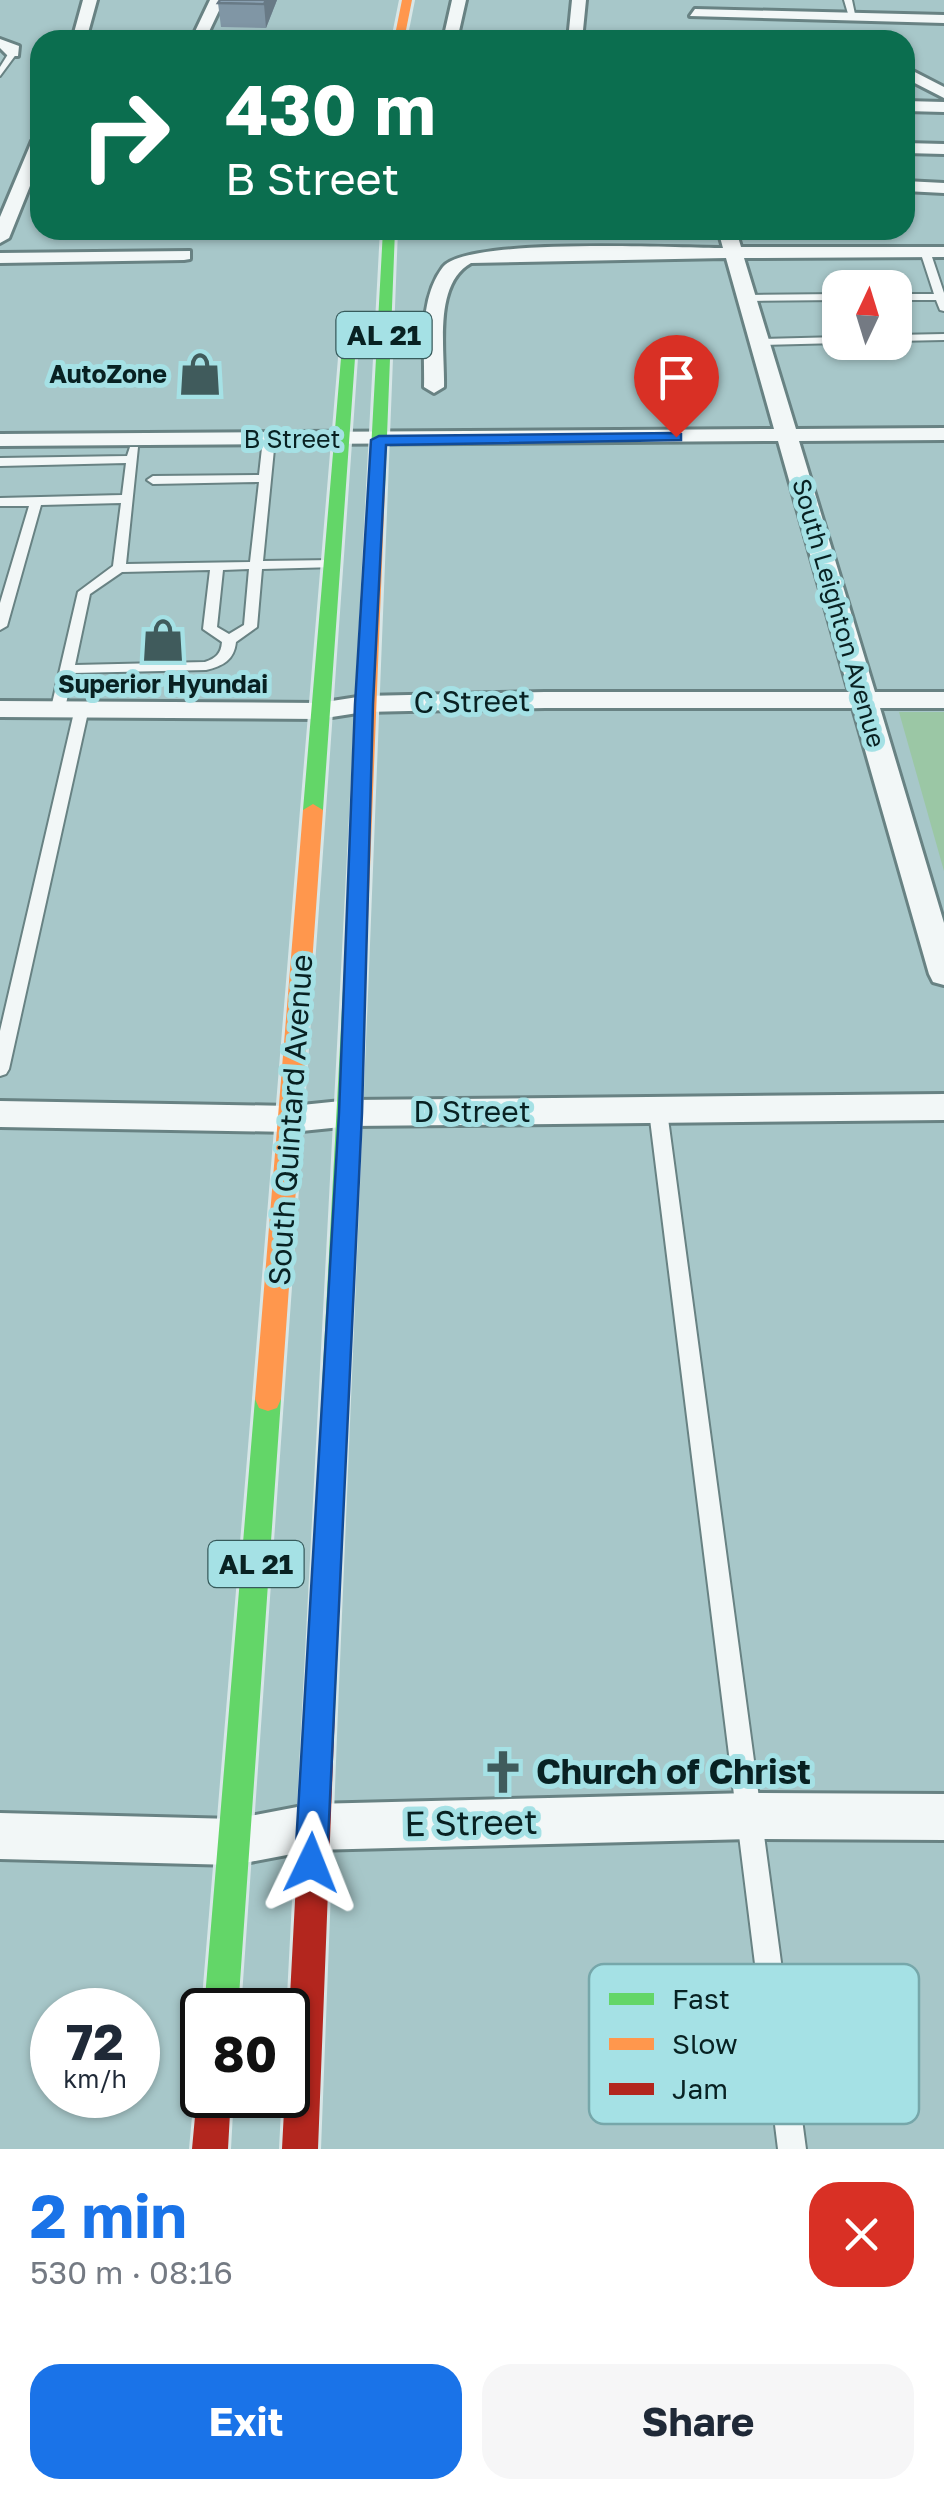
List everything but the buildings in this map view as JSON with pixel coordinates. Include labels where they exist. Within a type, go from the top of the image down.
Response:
[{"type":"highway","points":[[400,30],[407,0]]},
{"type":"highway","name":"South Quintard Avenue","points":[[300,2149],[312,1827],[351,1113],[364,704],[389,240]]},
{"type":"highway","name":"South Quintard Avenue","points":[[223,1988],[350,328]]},
{"type":"highway","points":[[210,2149],[212,2118]]},
{"type":"street","points":[[82,30],[90,0]]},
{"type":"street","points":[[203,30],[217,0]]},
{"type":"street","points":[[452,30],[458,0]]},
{"type":"street","points":[[576,30],[579,0]]},
{"type":"street","points":[[696,13],[944,19]]},
{"type":"street","points":[[896,18],[900,30]]},
{"type":"street","points":[[915,73],[944,93]]},
{"type":"street","points":[[915,106],[944,106]]},
{"type":"street","points":[[915,148],[944,149]]},
{"type":"street","points":[[0,238],[30,164]]},
{"type":"street","points":[[915,187],[944,188]]},
{"type":"street","points":[[434,387],[439,301],[449,270],[466,258],[731,241],[935,252]]},
{"type":"street","name":"South Leighton Avenue","points":[[731,241],[944,974]]},
{"type":"street","points":[[0,258],[184,255]]},
{"type":"street","name":"B Street","points":[[0,440],[134,449],[269,439],[944,434]]},
{"type":"street","name":"C Street","points":[[0,709],[319,711],[364,704],[944,700]]},
{"type":"street","name":"D Street","points":[[0,1114],[292,1119],[351,1113],[944,1107]]},
{"type":"street","name":"E Street","points":[[0,1836],[234,1842],[312,1827],[751,1816],[944,1817]]},
{"type":"lane","points":[[848,0],[853,17]]},
{"type":"lane","points":[[0,74],[6,48]]},
{"type":"lane","points":[[912,299],[942,302],[935,252]]},
{"type":"lane","points":[[750,298],[822,297]]},
{"type":"lane","points":[[912,338],[944,337]]},
{"type":"lane","points":[[761,342],[822,340]]},
{"type":"lane","points":[[230,640],[250,628],[269,439]]},
{"type":"lane","points":[[0,462],[134,449],[119,568]]},
{"type":"lane","points":[[153,480],[264,478]]},
{"type":"lane","points":[[0,502],[125,500]]},
{"type":"lane","points":[[0,626],[36,502]]},
{"type":"lane","points":[[0,1069],[70,708],[66,670],[84,592],[119,568],[333,564]]},
{"type":"lane","points":[[217,566],[210,629],[230,640]]},
{"type":"lane","points":[[66,670],[206,666],[222,661],[229,653],[230,640]]},
{"type":"lane","points":[[658,1111],[769,1964]]},
{"type":"lane","points":[[789,2124],[792,2149]]},
{"type":"green space","points":[[899,712],[944,712],[944,871]]},
{"type":"traffic: fast","points":[[377,487],[389,240]]},
{"type":"traffic: fast","points":[[313,810],[348,358]]},
{"type":"traffic: fast","points":[[320,1710],[355,970]]},
{"type":"traffic: fast","points":[[223,1988],[268,1399]]},
{"type":"traffic: slow","points":[[401,30],[407,0]]},
{"type":"traffic: slow","points":[[355,970],[377,487]]},
{"type":"traffic: slow","points":[[268,1399],[313,810]]},
{"type":"traffic: jam","points":[[300,2149],[320,1710]]},
{"type":"traffic: jam","points":[[210,2149],[212,2118]]},
{"type":"place","name":"AutoZone","points":[[200,374]]},
{"type":"place","name":"Superior Hyundai","points":[[163,640]]},
{"type":"place","name":"Church of Christ","points":[[503,1772]]},
{"type":"route","points":[[311,1863],[351,1113],[364,704],[379,440],[676,437]]}]
